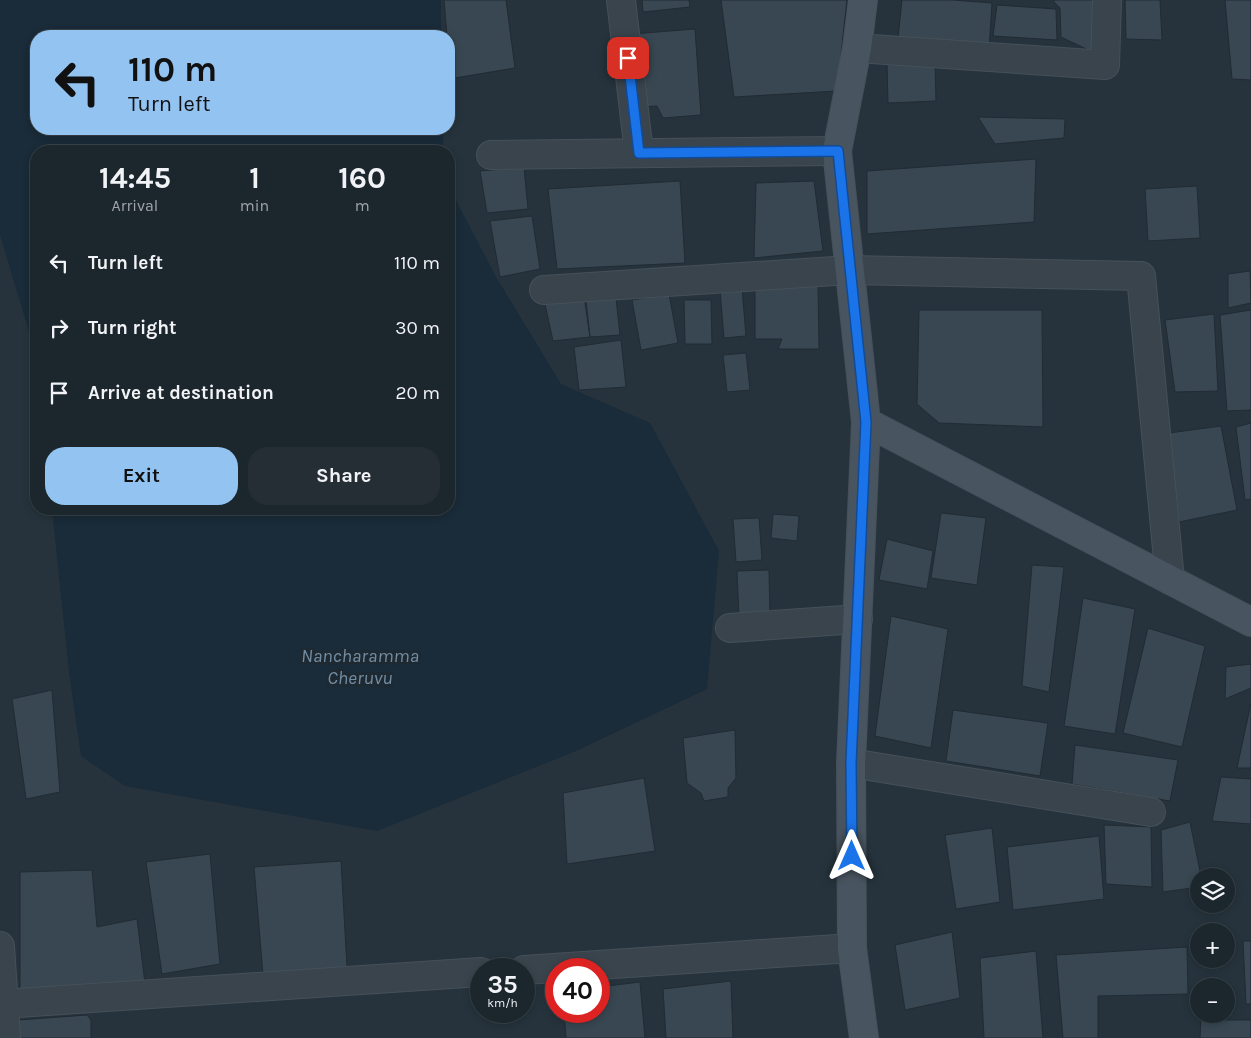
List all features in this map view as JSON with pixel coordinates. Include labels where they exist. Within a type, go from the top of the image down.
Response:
[{"type":"street","points":[[621,0],[639,153]]},
{"type":"street","points":[[864,0],[838,151],[866,422],[851,763],[852,948],[864,1038]]},
{"type":"street","points":[[857,48],[1105,65],[1107,0]]},
{"type":"street","points":[[491,155],[838,151]]},
{"type":"street","points":[[544,290],[850,270],[1141,276],[1170,580]]},
{"type":"street","points":[[866,422],[1251,622]]},
{"type":"street","points":[[730,628],[858,619]]},
{"type":"street","points":[[851,763],[1151,812]]},
{"type":"street","points":[[535,969],[852,948]]},
{"type":"street","points":[[0,952],[6,1038]]},
{"type":"street","points":[[3,1004],[470,973]]},
{"type":"water","points":[[0,0],[441,0],[441,30],[30,30],[30,135],[443,135],[443,145],[30,145],[30,335],[0,235]]},
{"type":"water","name":"Nancharamma Cheruvu","points":[[455,198],[496,277],[561,384],[650,423],[719,551],[707,689],[576,751],[377,831],[125,786],[81,756],[69,672],[53,515],[455,515]]},
{"type":"building","points":[[444,0],[506,0],[515,68],[455,78],[455,30],[446,30]]},
{"type":"building","points":[[642,0],[689,0],[690,7],[643,12]]},
{"type":"building","points":[[721,0],[847,0],[837,91],[734,97]]},
{"type":"building","points":[[902,0],[953,0],[992,3],[989,50],[898,38]]},
{"type":"building","points":[[1054,0],[1103,0],[1101,56],[1061,37],[1060,8]]},
{"type":"building","points":[[1125,0],[1160,0],[1162,40],[1126,39]]},
{"type":"building","points":[[1225,0],[1251,0],[1251,80],[1232,79]]},
{"type":"building","points":[[997,5],[1056,9],[1057,40],[993,36]]},
{"type":"building","points":[[695,29],[701,115],[663,118],[657,106],[638,107],[632,34]]},
{"type":"building","points":[[887,63],[935,63],[936,101],[888,103]]},
{"type":"building","points":[[978,117],[1065,119],[1064,138],[995,144]]},
{"type":"building","points":[[1036,159],[1034,222],[867,234],[867,171]]},
{"type":"building","points":[[524,167],[528,209],[487,213],[480,171]]},
{"type":"building","points":[[680,181],[685,263],[557,269],[548,189]]},
{"type":"building","points":[[814,181],[823,251],[754,258],[756,183]]},
{"type":"building","points":[[1197,186],[1200,238],[1148,241],[1145,189]]},
{"type":"building","points":[[532,216],[540,269],[500,277],[490,221]]},
{"type":"building","points":[[1250,271],[1251,303],[1228,308],[1228,274]]},
{"type":"building","points":[[818,285],[819,349],[778,349],[782,339],[755,339],[755,286]]},
{"type":"building","points":[[742,288],[746,336],[724,338],[720,290]]},
{"type":"building","points":[[615,289],[620,335],[590,337],[585,291]]},
{"type":"building","points":[[669,294],[678,343],[641,350],[632,300]]},
{"type":"building","points":[[584,296],[590,337],[553,341],[545,304]]},
{"type":"building","points":[[684,300],[711,300],[712,344],[685,344]]},
{"type":"building","points":[[919,310],[1042,310],[1043,427],[939,423],[917,404]]},
{"type":"building","points":[[1251,310],[1251,410],[1227,411],[1220,315]]},
{"type":"building","points":[[1214,314],[1218,391],[1175,392],[1165,320]]},
{"type":"building","points":[[621,340],[626,387],[579,390],[574,347]]},
{"type":"building","points":[[746,353],[750,390],[727,392],[723,355]]},
{"type":"building","points":[[1251,423],[1251,499],[1245,500],[1236,427]]},
{"type":"building","points":[[1221,426],[1237,510],[1179,522],[1169,433]]},
{"type":"building","points":[[941,513],[986,518],[977,585],[931,578]]},
{"type":"building","points":[[773,514],[799,516],[797,541],[771,538]]},
{"type":"building","points":[[759,518],[762,560],[736,562],[733,519]]},
{"type":"building","points":[[887,539],[933,551],[927,589],[879,580]]},
{"type":"building","points":[[1032,565],[1064,567],[1049,692],[1022,686]]},
{"type":"building","points":[[769,570],[770,617],[739,618],[737,571]]},
{"type":"building","points":[[1083,598],[1135,609],[1115,734],[1064,726]]},
{"type":"building","points":[[891,616],[948,629],[931,748],[875,736]]},
{"type":"building","points":[[1148,628],[1205,646],[1182,747],[1123,733]]},
{"type":"building","points":[[1251,664],[1251,688],[1225,699],[1226,667]]},
{"type":"building","points":[[52,690],[60,792],[26,799],[12,699]]},
{"type":"building","points":[[1251,703],[1251,768],[1237,768]]},
{"type":"building","points":[[953,710],[1048,723],[1040,776],[946,761]]},
{"type":"building","points":[[735,730],[736,778],[728,788],[728,797],[704,801],[701,793],[687,783],[683,738]]},
{"type":"building","points":[[1075,745],[1178,760],[1170,801],[1072,784]]},
{"type":"building","points":[[1221,777],[1251,779],[1251,824],[1212,821]]},
{"type":"building","points":[[644,778],[655,851],[567,864],[563,793]]},
{"type":"building","points":[[1190,822],[1199,868],[1190,868],[1190,888],[1163,892],[1161,830]]},
{"type":"building","points":[[1104,825],[1151,827],[1152,887],[1106,884]]},
{"type":"building","points":[[992,828],[1000,902],[956,909],[945,835]]},
{"type":"building","points":[[1099,836],[1104,899],[1013,910],[1007,847]]},
{"type":"building","points":[[210,854],[220,964],[162,974],[146,862]]},
{"type":"building","points":[[341,861],[347,967],[263,975],[254,867]]},
{"type":"building","points":[[92,870],[97,927],[137,919],[145,983],[20,991],[20,872]]},
{"type":"building","points":[[952,932],[960,998],[905,1010],[895,945]]},
{"type":"building","points":[[1243,941],[1251,941],[1251,1004],[1246,1004]]},
{"type":"building","points":[[1187,947],[1188,994],[1098,996],[1098,1038],[1063,1038],[1056,955]]},
{"type":"building","points":[[1036,951],[1043,1038],[984,1038],[980,958]]},
{"type":"building","points":[[731,981],[733,1038],[666,1038],[663,989]]},
{"type":"building","points":[[640,982],[645,1038],[566,1038],[565,1023],[610,1023],[610,986]]},
{"type":"building","points":[[87,1015],[91,1020],[91,1038],[19,1038],[18,1020]]},
{"type":"building","points":[[1235,1020],[1251,1020],[1251,1038],[1200,1038],[1201,1023],[1235,1023]]},
{"type":"route","points":[[628,58],[639,153],[838,151],[866,422],[851,763],[852,856]]}]
